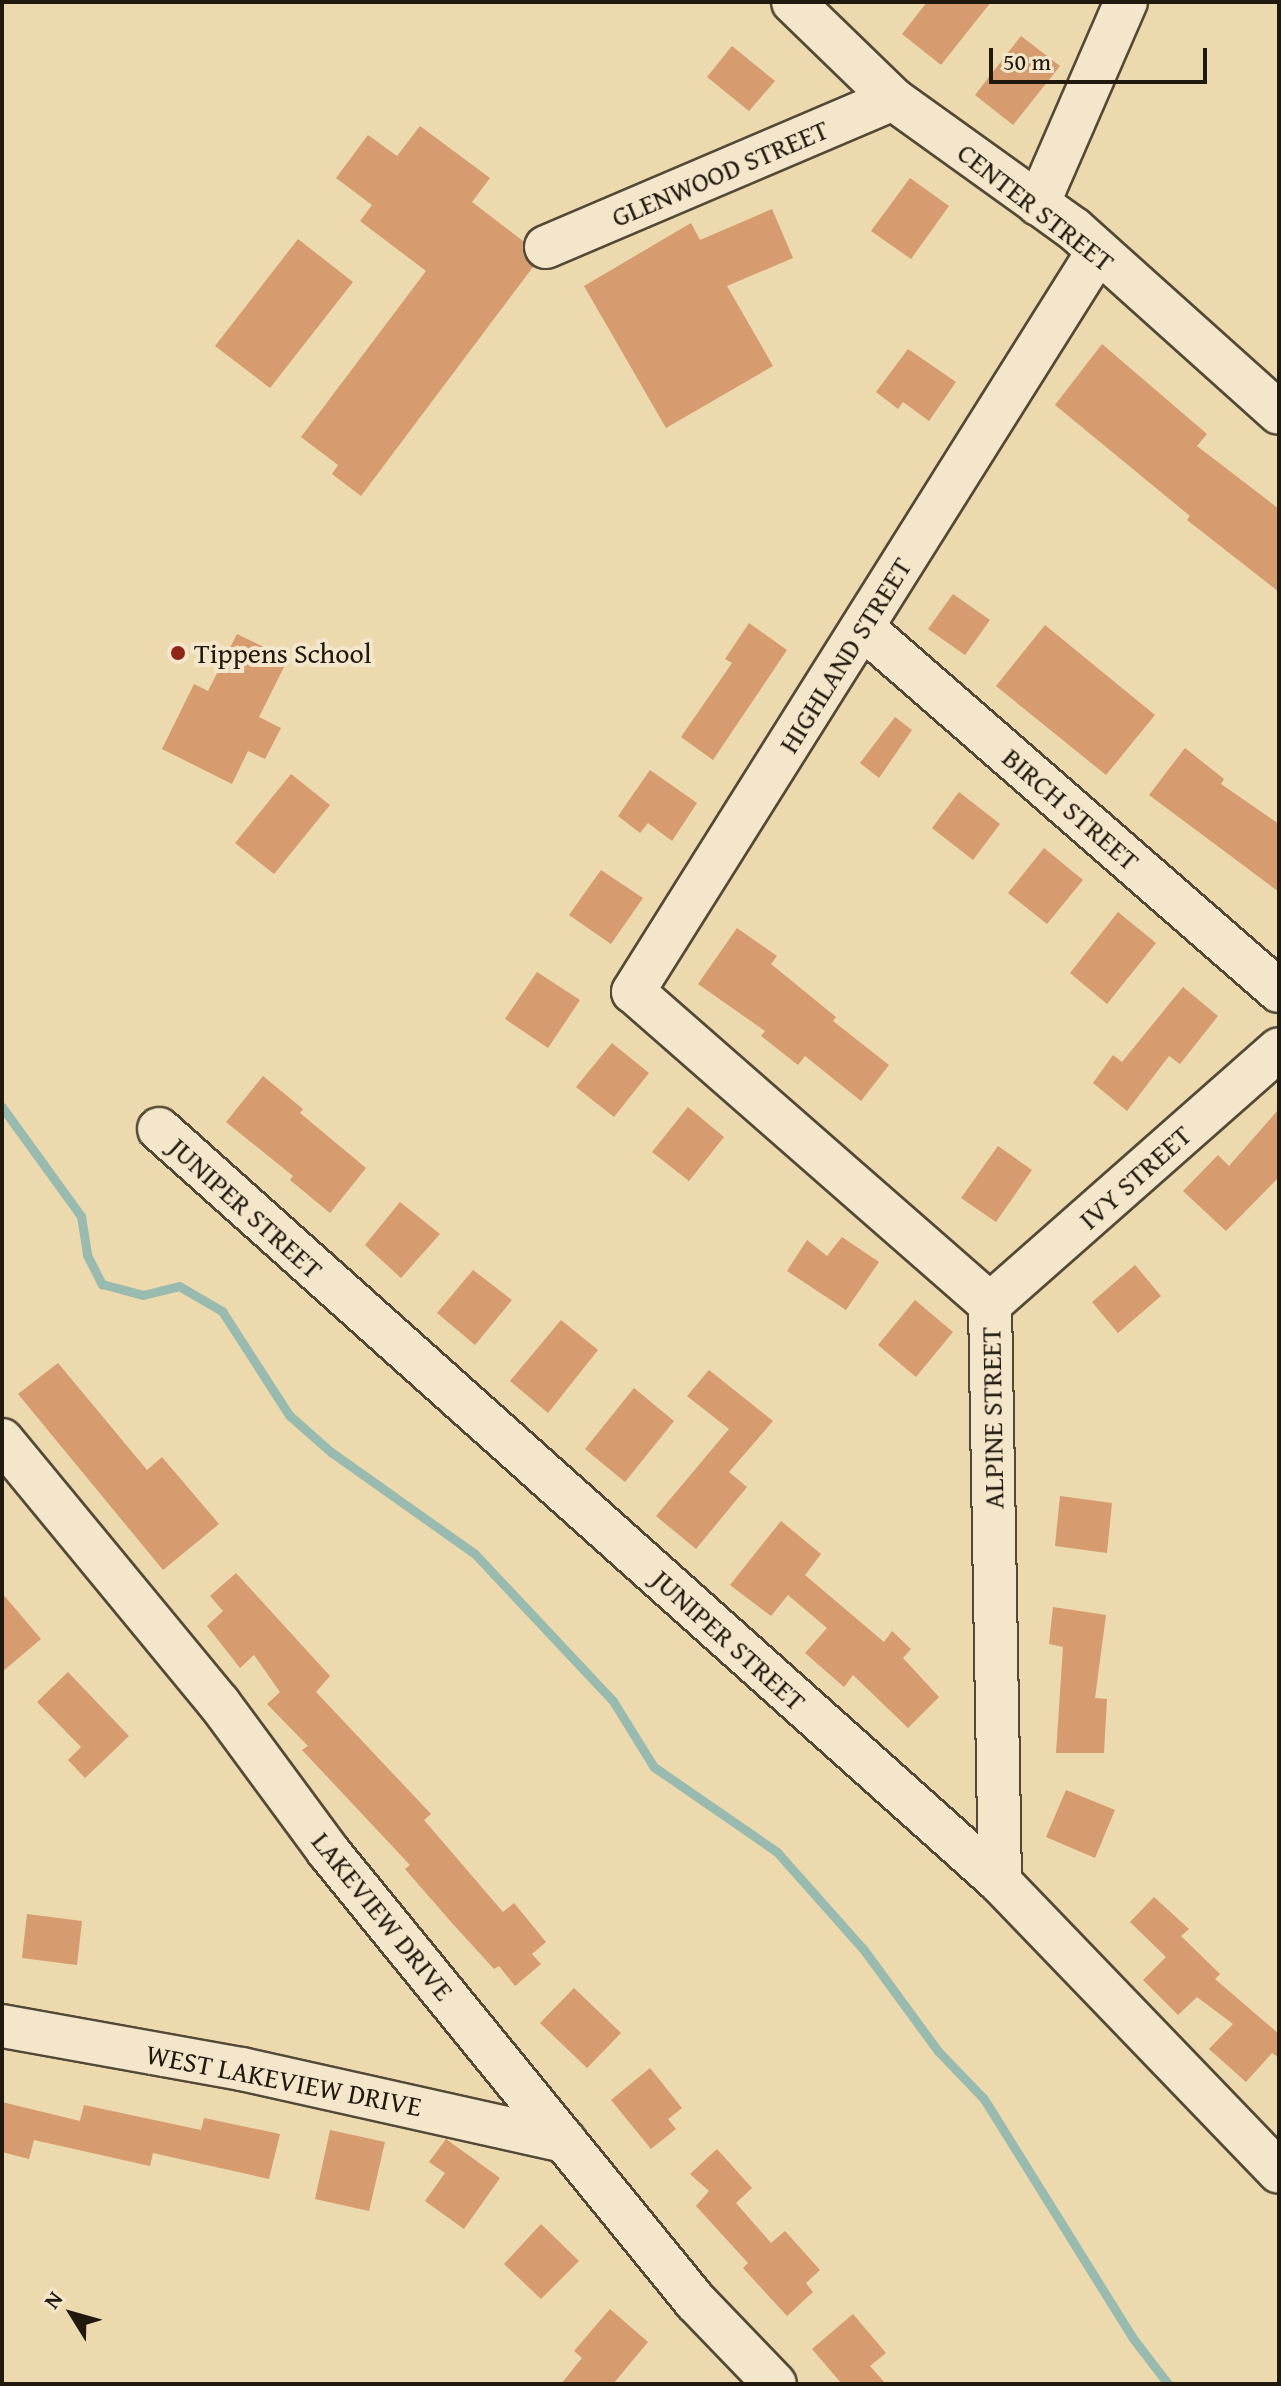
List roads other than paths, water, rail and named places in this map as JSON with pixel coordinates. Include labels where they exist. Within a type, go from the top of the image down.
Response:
[{"type":"street","name":"CENTER STREET","points":[[793,2],[893,99],[1074,229],[1097,253],[1279,413]]},
{"type":"street","points":[[1038,204],[1126,2]]},
{"type":"street","name":"GLENWOOD STREET","points":[[546,247],[893,99]]},
{"type":"street","name":"HIGHLAND STREET","points":[[692,1041],[633,992],[1097,253]]},
{"type":"street","name":"BIRCH STREET","points":[[863,628],[1279,991]]},
{"type":"street","name":"ALPINE STREET","points":[[692,1041],[990,1304],[1000,1882]]},
{"type":"street","name":"IVY STREET","points":[[990,1304],[1279,1049]]},
{"type":"street","name":"JUNIPER STREET","points":[[159,1129],[1000,1882],[1279,2172]]},
{"type":"street","name":"LAKEVIEW DRIVE","points":[[2,1440],[219,1703],[328,1851],[695,2301],[775,2384]]},
{"type":"street","name":"WEST LAKEVIEW DRIVE","points":[[2,2026],[257,2072],[565,2141]]},
{"type":"waterway","points":[[2,1107],[81,1216],[87,1255],[102,1284],[143,1295],[179,1286],[222,1311],[289,1415],[331,1452],[475,1554],[613,1701],[654,1767],[777,1852],[864,1950],[938,2051],[984,2099],[1132,2337],[1168,2384]]},
{"type":"place","name":"Tippens School","points":[[178,653]]}]
